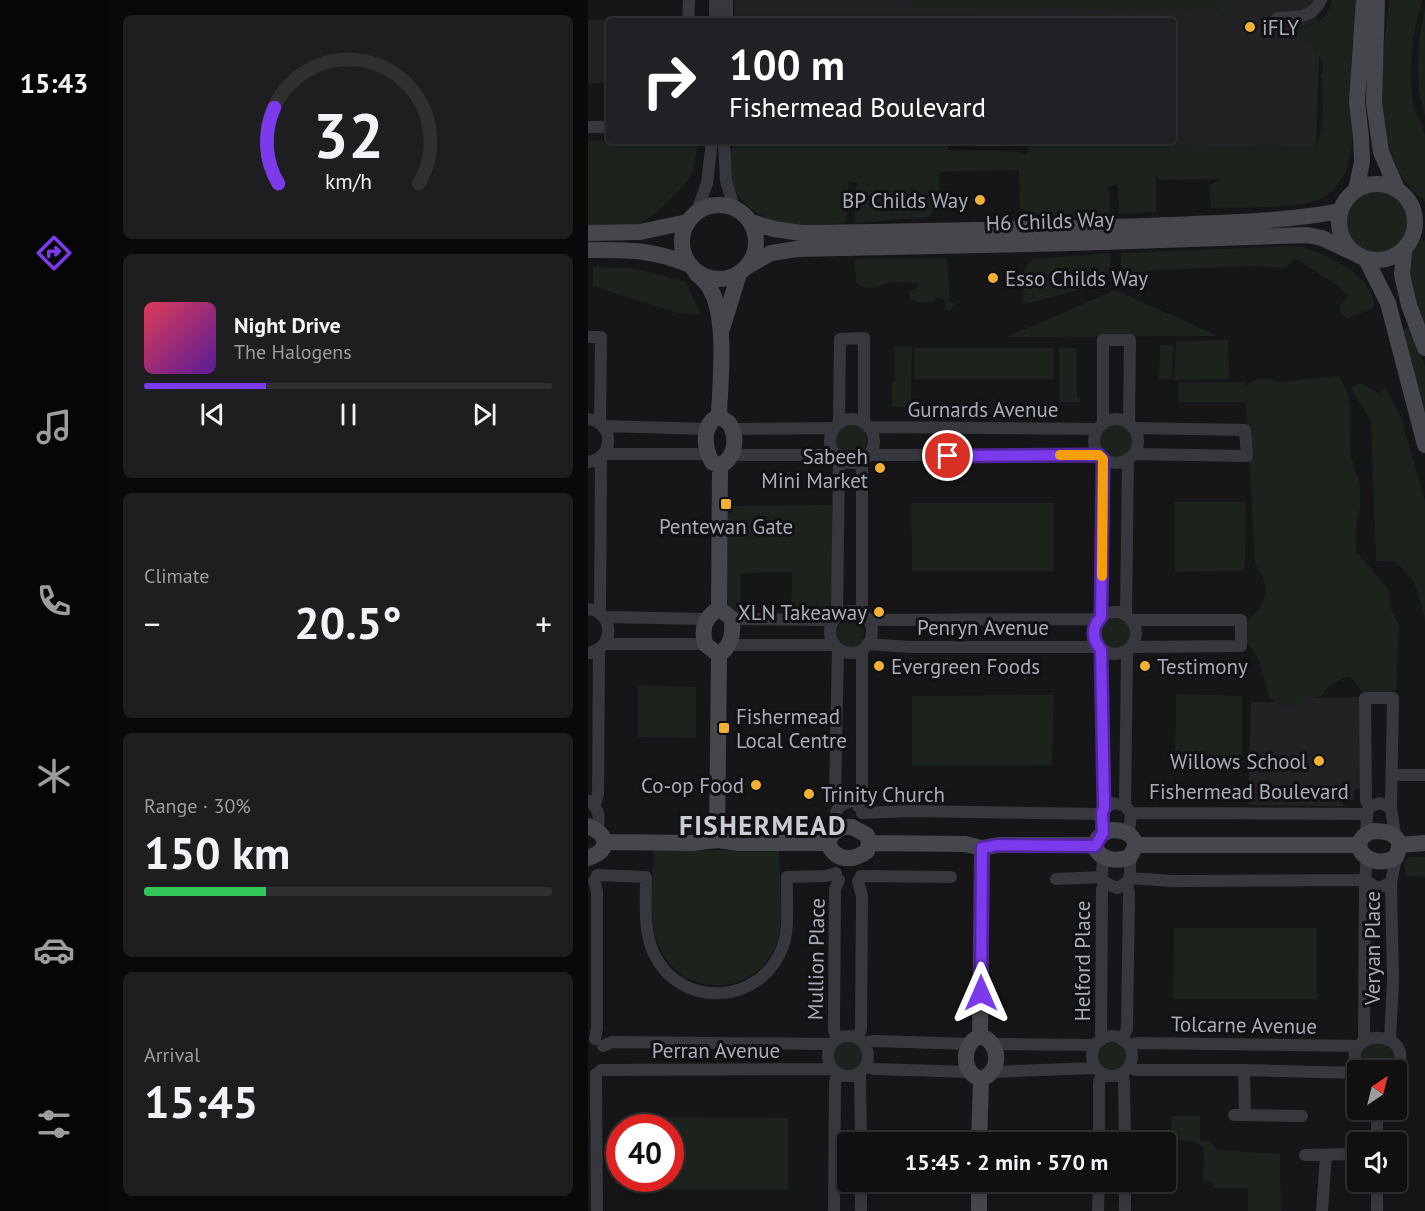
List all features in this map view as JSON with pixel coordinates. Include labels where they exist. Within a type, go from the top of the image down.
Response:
[{"type":"street","points":[[688,0],[688,18]]},
{"type":"street","points":[[715,0],[715,18]]},
{"type":"street","points":[[727,18],[728,0]]},
{"type":"street","points":[[1277,18],[1294,18],[1312,12],[1321,0]]},
{"type":"street","points":[[1356,190],[1362,162],[1357,102],[1364,0]]},
{"type":"street","points":[[1377,0],[1374,103],[1381,152],[1397,189]]},
{"type":"street","points":[[588,127],[606,127]]},
{"type":"street","points":[[712,144],[707,183],[682,235],[682,251],[692,268],[709,286],[715,300],[721,333]]},
{"type":"street","points":[[724,144],[726,181],[734,207]]},
{"type":"street","points":[[1425,348],[1409,305],[1402,275],[1413,245],[1415,214],[1418,206],[1397,189],[1384,184],[1369,184],[1356,190],[1346,199],[1340,211],[1341,234],[1346,244],[1360,256],[1388,303],[1425,445]]},
{"type":"street","points":[[588,232],[640,232],[692,217],[709,206],[721,204],[734,207],[744,213],[751,222],[757,239],[755,254],[743,270],[721,333],[713,423],[705,445],[712,462],[837,457],[850,462],[865,458],[1101,457],[1116,463],[1131,457],[1246,456],[1245,430],[1131,426],[1116,420],[1100,427]]},
{"type":"street","name":"H6 Childs Way","points":[[751,222],[774,229],[801,233],[1074,228],[1218,223],[1310,217],[1340,211]]},
{"type":"street","name":"H6 Childs Way","points":[[743,270],[771,253],[797,249],[1307,235],[1322,238],[1360,256]]},
{"type":"street","points":[[1360,256],[1380,261],[1393,258],[1413,245]]},
{"type":"street","points":[[588,250],[638,250],[666,255],[707,278],[722,280],[743,270]]},
{"type":"street","points":[[588,337],[601,337],[597,423],[609,437],[607,449],[602,456],[598,613],[609,631],[597,649],[598,794],[591,803],[598,812],[595,842],[599,862],[593,880],[597,891],[597,1028],[595,1041],[606,1059],[595,1073],[597,1211]]},
{"type":"street","points":[[840,805],[836,796],[836,647],[830,633],[836,618],[837,457],[830,442],[837,425],[840,339],[864,338],[866,425],[874,438],[874,444],[865,458],[865,618],[872,632],[864,647],[860,809],[864,843],[860,879],[862,896],[861,1041],[867,1052],[862,1069],[861,1132]]},
{"type":"street","points":[[1100,618],[1113,612],[1129,617],[1241,620],[1241,646],[1130,649],[1114,655],[1100,649],[1093,633],[1100,618],[1101,457],[1094,443],[1100,427],[1103,340],[1130,340],[1131,426],[1138,441],[1131,457],[1129,617],[1137,633],[1130,649],[1128,809],[1132,845],[1128,881],[1128,1000],[1125,1043],[1131,1060],[1125,1070],[1125,1132]]},
{"type":"street","points":[[733,429],[837,425],[852,419],[866,425]]},
{"type":"street","points":[[597,423],[729,423],[733,429],[735,446],[726,461],[719,608],[706,619],[705,644]]},
{"type":"street","name":"Gurnards Avenue","points":[[866,425],[913,429],[1100,427]]},
{"type":"street","points":[[588,462],[602,456],[707,454]]},
{"type":"street","points":[[719,608],[732,619],[836,618],[850,611],[865,618]]},
{"type":"street","points":[[598,613],[706,619]]},
{"type":"street","name":"Penryn Avenue","points":[[865,618],[1100,618]]},
{"type":"street","points":[[717,840],[724,650],[732,634],[732,619]]},
{"type":"street","points":[[597,649],[705,644],[724,650],[836,647],[849,652],[864,647]]},
{"type":"street","name":"Penryn Avenue","points":[[864,647],[1100,649]]},
{"type":"street","name":"Helford Place","points":[[1099,1132],[1099,1071],[1092,1057],[1098,1042],[1103,880],[1100,845],[1103,811],[1100,649]]},
{"type":"street","name":"Veryan Place","points":[[1355,1060],[1362,1043],[1364,846],[1368,810],[1365,698],[1393,698],[1391,808],[1397,846],[1391,883],[1393,982],[1390,1040],[1399,1053],[1400,1060]]},
{"type":"street","points":[[1393,775],[1425,775]]},
{"type":"street","points":[[951,876],[860,879],[852,884],[845,884],[838,876],[834,861],[833,843],[837,810],[840,805],[852,802],[860,809],[910,811],[1103,811]]},
{"type":"street","name":"Fishermead Boulevard","points":[[1103,811],[1113,803],[1128,809],[1368,810],[1380,803],[1391,808]]},
{"type":"street","points":[[833,843],[843,827],[852,827],[864,843]]},
{"type":"street","points":[[1100,845],[1110,830],[1121,830],[1132,845]]},
{"type":"street","points":[[1364,846],[1373,831],[1385,831],[1397,846]]},
{"type":"street","points":[[595,842],[692,843],[717,840],[740,843],[833,843]]},
{"type":"street","points":[[833,843],[845,859],[864,843],[965,844],[982,848],[998,845],[1100,845]]},
{"type":"street","points":[[1132,845],[1364,846],[1383,862],[1397,846],[1425,843]]},
{"type":"street","points":[[1100,845],[1111,860],[1122,861],[1132,845]]},
{"type":"street","points":[[981,1074],[996,1063],[981,1041],[982,848]]},
{"type":"street","name":"Mullion Place","points":[[593,880],[646,877],[649,940],[660,964],[688,988],[716,994],[728,993],[748,986],[766,973],[775,962],[785,938],[787,877],[838,876],[835,889],[834,1041]]},
{"type":"street","points":[[1056,879],[1103,880],[1117,888],[1128,881],[1365,880],[1378,888],[1391,883]]},
{"type":"street","points":[[834,1211],[835,1071],[828,1054],[834,1041],[852,1036],[861,1041],[1098,1042]]},
{"type":"street","name":"Helford Place","points":[[1098,1042],[1112,1036],[1125,1043]]},
{"type":"street","points":[[1362,1043],[1378,1036],[1390,1040]]},
{"type":"street","name":"Perran Avenue","points":[[595,1041],[834,1041]]},
{"type":"street","points":[[981,1041],[966,1062],[981,1074]]},
{"type":"street","name":"Tolcarne Avenue","points":[[1125,1043],[1362,1043]]},
{"type":"street","points":[[835,1071],[852,1075],[862,1069],[981,1074],[1099,1071],[1109,1076],[1125,1070],[1347,1072]]},
{"type":"street","points":[[1244,1070],[1239,1115],[1302,1116]]},
{"type":"street","name":"Perran Avenue","points":[[595,1073],[835,1071]]},
{"type":"street","points":[[980,1132],[981,1074]]},
{"type":"street","points":[[1305,1155],[1323,1151],[1347,1153]]},
{"type":"street","points":[[1322,1211],[1323,1151]]},
{"type":"street","points":[[861,1192],[861,1211]]},
{"type":"street","points":[[979,1192],[979,1211]]},
{"type":"street","points":[[1098,1211],[1099,1192]]},
{"type":"street","points":[[1125,1192],[1125,1211]]},
{"type":"street","points":[[1377,1192],[1377,1211]]},
{"type":"shaded area","points":[[735,0],[1317,0],[1317,22],[1297,28],[1319,56],[1316,147],[967,144],[1176,144],[1176,18],[735,18]]},
{"type":"shaded area","points":[[909,0],[1217,0],[1222,12],[908,7]]},
{"type":"shaded area","points":[[1332,0],[1357,0],[1351,60],[1351,147],[1346,169],[1339,183],[1324,197],[1314,201],[1286,206],[1211,208],[1209,185],[1222,179],[1160,180],[1156,176],[1156,212],[1119,214],[1118,184],[1107,187],[1110,194],[1110,214],[1052,217],[1030,213],[1020,208],[1019,170],[939,172],[937,206],[929,217],[855,223],[855,192],[858,183],[849,181],[846,223],[795,224],[771,220],[751,209],[735,191],[727,171],[729,156],[734,144],[948,144],[948,150],[1011,151],[1027,155],[1028,144],[1316,147],[1322,121],[1321,76],[1323,67],[1315,49],[1297,28],[1320,20],[1330,7]]},
{"type":"shaded area","points":[[1389,0],[1422,0],[1413,39],[1411,79],[1414,106],[1425,136],[1425,201],[1407,183],[1394,160],[1386,135],[1382,79]]},
{"type":"shaded area","points":[[1425,9],[1425,116],[1419,90],[1418,62]]},
{"type":"shaded area","points":[[588,20],[606,20],[606,83],[588,83]]},
{"type":"shaded area","points":[[588,141],[606,141],[606,144],[698,144],[693,171],[685,184],[658,211],[639,224],[588,225]]},
{"type":"shaded area","points":[[1377,192],[1399,201],[1408,223],[1399,245],[1377,254],[1355,245],[1346,223],[1355,201]]},
{"type":"shaded area","points":[[1425,240],[1425,348],[1404,251],[1409,245]]},
{"type":"shaded area","points":[[1298,246],[1334,260],[1358,276],[1372,296],[1374,308],[1347,318],[1340,312],[1340,305],[1349,296],[1337,285],[1295,258],[1286,268],[1251,266],[1156,270],[1121,275],[1121,253]]},
{"type":"shaded area","points":[[1111,253],[1110,274],[1107,276],[1078,272],[1056,277],[1050,281],[1053,285],[1060,285],[1096,279],[1110,281],[1023,305],[1024,270],[1033,259]]},
{"type":"shaded area","points":[[947,258],[950,302],[956,303],[950,310],[946,310],[944,299],[936,297],[934,301],[920,303],[910,299],[910,290],[919,287],[917,284],[894,282],[867,288],[856,282],[855,259]]},
{"type":"shaded area","points":[[593,267],[632,268],[686,282],[701,315],[677,313],[593,286]]},
{"type":"shaded area","points":[[1115,290],[1218,336],[1007,337]]},
{"type":"shaded area","points":[[1409,327],[1425,367],[1425,422],[1401,330]]},
{"type":"shaded area","points":[[1228,340],[1229,379],[1174,380],[1176,341]]},
{"type":"shaded area","points":[[1160,345],[1173,345],[1172,379],[1159,379]]},
{"type":"shaded area","points":[[895,346],[912,347],[911,407],[892,407]]},
{"type":"shaded area","points":[[1059,347],[1077,348],[1077,397],[1080,397],[1080,402],[1059,402]]},
{"type":"shaded area","points":[[914,348],[1054,348],[1054,379],[914,379]]},
{"type":"shaded area","points":[[1338,376],[1344,385],[1350,405],[1351,456],[1361,493],[1356,552],[1389,590],[1391,609],[1399,626],[1396,691],[1366,695],[1350,677],[1343,678],[1329,686],[1322,695],[1286,707],[1270,699],[1258,657],[1247,643],[1245,624],[1259,608],[1266,590],[1255,563],[1246,402],[1178,402],[1178,383],[1246,382],[1246,386],[1262,379],[1280,382]]},
{"type":"shaded area","points":[[1360,383],[1379,394],[1385,387],[1400,415],[1425,501],[1425,618],[1414,581],[1396,562],[1376,561],[1371,421],[1351,388]]},
{"type":"shaded area","points":[[1116,423],[1129,428],[1134,441],[1129,454],[1116,459],[1103,454],[1098,441],[1103,428]]},
{"type":"shaded area","points":[[851,425],[862,430],[867,441],[862,452],[851,457],[840,452],[835,441],[840,430]]},
{"type":"shaded area","points":[[1175,502],[1246,502],[1245,571],[1175,572]]},
{"type":"shaded area","points":[[911,503],[1054,503],[1054,571],[912,571]]},
{"type":"shaded area","points":[[832,505],[834,602],[823,613],[791,615],[792,572],[741,573],[741,614],[732,611],[726,596],[727,513],[732,513],[733,506]]},
{"type":"shaded area","points":[[1115,615],[1128,620],[1133,633],[1128,646],[1115,651],[1102,646],[1097,633],[1102,620]]},
{"type":"shaded area","points":[[850,619],[860,623],[864,633],[860,643],[850,647],[840,643],[836,633],[840,623]]},
{"type":"shaded area","points":[[638,685],[696,687],[696,738],[638,737]]},
{"type":"shaded area","points":[[1176,694],[1242,696],[1242,765],[1175,765]]},
{"type":"shaded area","points":[[1054,695],[1052,765],[912,766],[912,696]]},
{"type":"shaded area","points":[[1360,697],[1360,788],[1354,789],[1354,800],[1343,800],[1343,806],[1248,805],[1251,702],[1292,702],[1311,698]]},
{"type":"shaded area","points":[[779,849],[781,898],[779,936],[766,962],[752,975],[735,983],[718,985],[700,983],[683,976],[669,963],[655,935],[652,899],[654,851]]},
{"type":"shaded area","points":[[1409,857],[1425,857],[1425,877],[1406,876],[1404,863]]},
{"type":"shaded area","points":[[1174,928],[1317,928],[1317,999],[1173,999]]},
{"type":"shaded area","points":[[1112,1041],[1118,1042],[1126,1050],[1126,1062],[1118,1070],[1112,1071],[1106,1070],[1098,1062],[1097,1056],[1098,1050],[1106,1042]]},
{"type":"shaded area","points":[[1384,1041],[1396,1054],[1395,1060],[1361,1060],[1363,1051],[1371,1044]]},
{"type":"shaded area","points":[[848,1042],[858,1046],[862,1056],[858,1066],[848,1070],[838,1066],[834,1056],[838,1046]]},
{"type":"shaded area","points":[[1171,1116],[1200,1116],[1200,1141],[1209,1141],[1217,1150],[1280,1154],[1281,1211],[1248,1211],[1248,1188],[1214,1188],[1210,1180],[1203,1182],[1204,1148],[1197,1143],[1176,1138],[1176,1132],[1171,1132]]},
{"type":"shaded area","points":[[684,1117],[788,1118],[788,1190],[684,1189]]},
{"type":"slow traffic","points":[[1060,455],[1099,455],[1103,459],[1102,576]]},
{"type":"place","name":"iFLY","points":[[1250,27]]},
{"type":"place","name":"BP Childs Way","points":[[980,200]]},
{"type":"place","name":"Esso Childs Way","points":[[993,278]]},
{"type":"place","name":"Sabeeh Mini Market","points":[[880,468]]},
{"type":"place","name":"Pentewan Gate","points":[[726,504]]},
{"type":"place","name":"XLN Takeaway","points":[[879,612]]},
{"type":"place","name":"Evergreen Foods","points":[[879,666]]},
{"type":"place","name":"Testimony","points":[[1145,666]]},
{"type":"place","name":"Fishermead Local Centre","points":[[724,728]]},
{"type":"place","name":"Willows School","points":[[1319,761]]},
{"type":"place","name":"Co-op Food","points":[[756,785]]},
{"type":"place","name":"Trinity Church","points":[[809,794]]},
{"type":"district","name":"FISHERMEAD","points":[[763,825]]},
{"type":"route","points":[[948,456],[1099,455],[1103,459],[1101,617],[1093,633],[1101,650],[1103,833],[1095,846],[998,845],[982,848],[981,993]]}]
